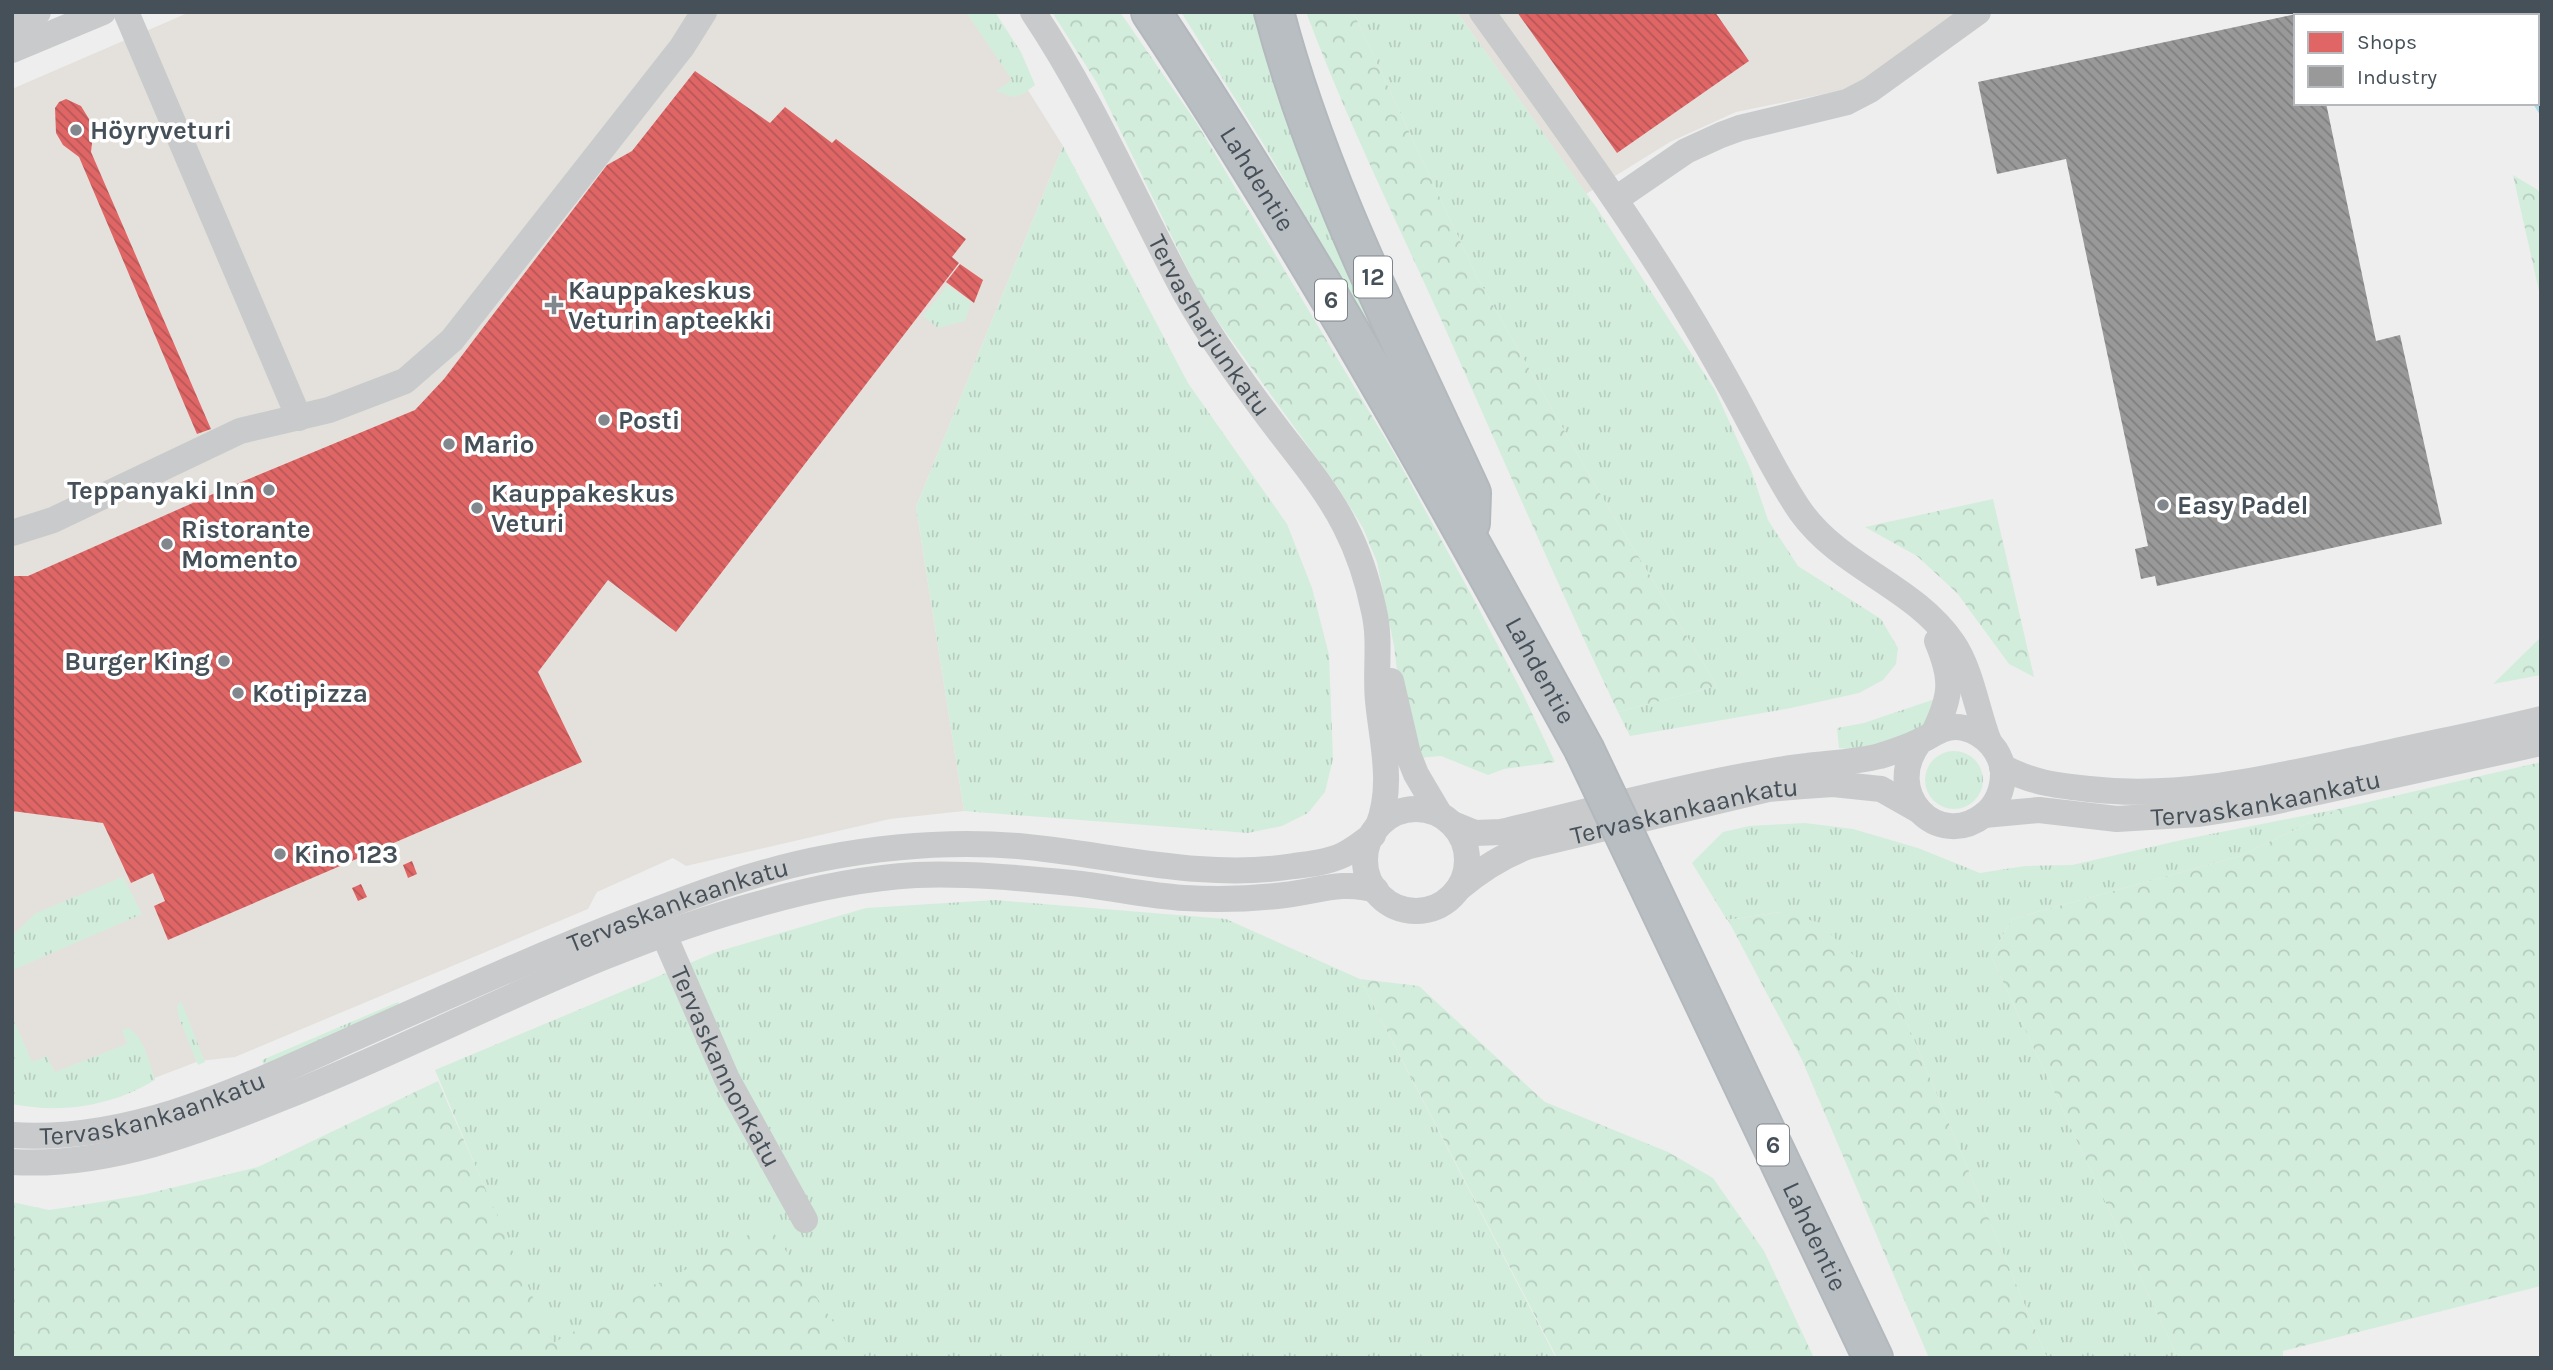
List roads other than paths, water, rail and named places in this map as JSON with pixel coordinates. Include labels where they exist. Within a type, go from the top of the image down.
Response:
[{"type":"highway","name":"Lahdentie","points":[[1151,12],[1253,170],[1469,539],[1584,749],[1873,1358]]},
{"type":"highway","name":"12","points":[[1273,12],[1289,69],[1342,208],[1471,493],[1469,539]]},
{"type":"street","points":[[12,23],[38,12]]},
{"type":"street","points":[[12,50],[103,12]]},
{"type":"street","points":[[126,12],[299,418]]},
{"type":"street","points":[[12,533],[53,520],[240,431],[341,406],[405,381],[452,340],[682,47],[704,12]]},
{"type":"street","name":"Tervasharjunkatu","points":[[1033,12],[1076,81],[1210,335],[1325,494],[1344,524],[1358,555],[1375,613],[1378,640],[1378,697],[1387,779],[1386,802],[1376,831]]},
{"type":"street","points":[[1482,12],[1616,199],[1693,321],[1780,479],[1810,525],[1843,555],[1915,604],[1939,625],[1953,643],[1963,662],[1989,742]]},
{"type":"street","points":[[1616,199],[1686,151],[1721,135],[1847,102],[1870,90],[1978,12]]},
{"type":"street","points":[[1915,604],[1933,629],[1947,672],[1950,692],[1946,707],[1907,763],[1905,776],[1911,800],[1919,811],[1944,824],[1972,822],[1984,815],[1994,805],[2000,793],[2002,766],[1997,753],[1989,742],[1977,733],[1963,728],[1948,728],[1927,736]]},
{"type":"street","name":"Tervasharjunkatu","points":[[1378,640],[1388,668],[1408,754],[1416,774],[1446,819]]},
{"type":"street","name":"Tervaskankaankatu","points":[[2002,766],[2031,780],[2066,786],[2146,793],[2193,789],[2269,778],[2541,719]]},
{"type":"street","name":"Tervaskankaankatu","points":[[1446,819],[1475,832],[1501,832],[1747,776],[1879,756],[1927,736]]},
{"type":"street","name":"Tervaskankaankatu","points":[[1984,815],[2039,810],[2117,819],[2199,814],[2268,803],[2541,743]]},
{"type":"street","name":"Tervaskankaankatu","points":[[1458,889],[1496,860],[1529,846],[1768,789],[1833,784],[1881,789],[1919,811]]},
{"type":"street","points":[[1421,808],[1446,819],[1463,839],[1467,856],[1465,874],[1458,889],[1446,902],[1430,909],[1412,911],[1396,907],[1381,897],[1370,882],[1365,865],[1367,846],[1387,817],[1403,810],[1421,808]]},
{"type":"street","name":"Tervaskankaankatu","points":[[12,1162],[38,1164],[91,1159],[122,1153],[204,1128],[323,1082],[588,963],[658,922],[783,867],[871,851],[954,844],[1013,846],[1202,870],[1241,872],[1320,862],[1341,856],[1376,831]]},
{"type":"street","name":"Tervaskankaankatu","points":[[12,1135],[39,1137],[104,1130],[194,1106],[302,1063],[558,948],[658,922],[805,892],[913,876],[961,874],[1072,883],[1183,898],[1241,899],[1287,895],[1352,884],[1376,890]]},
{"type":"street","name":"Tervaskannonkatu","points":[[658,922],[727,1079],[805,1220]]},
{"type":"waterway","points":[[2537,105],[2541,111]]},
{"type":"place","name":"Höyryveturi","points":[[76,130]]},
{"type":"place","name":"Kauppakeskus Veturin apteekki","points":[[554,305]]},
{"type":"place","name":"Posti","points":[[604,420]]},
{"type":"place","name":"Mario","points":[[449,444]]},
{"type":"place","name":"Teppanyaki Inn","points":[[269,490]]},
{"type":"place","name":"Easy Padel","points":[[2163,505]]},
{"type":"place","name":"Kauppakeskus Veturi","points":[[477,508]]},
{"type":"place","name":"Ristorante Momento","points":[[167,544]]},
{"type":"place","name":"Burger King","points":[[224,661]]},
{"type":"place","name":"Kotipizza","points":[[238,693]]},
{"type":"place","name":"Kino 123","points":[[280,854]]}]
